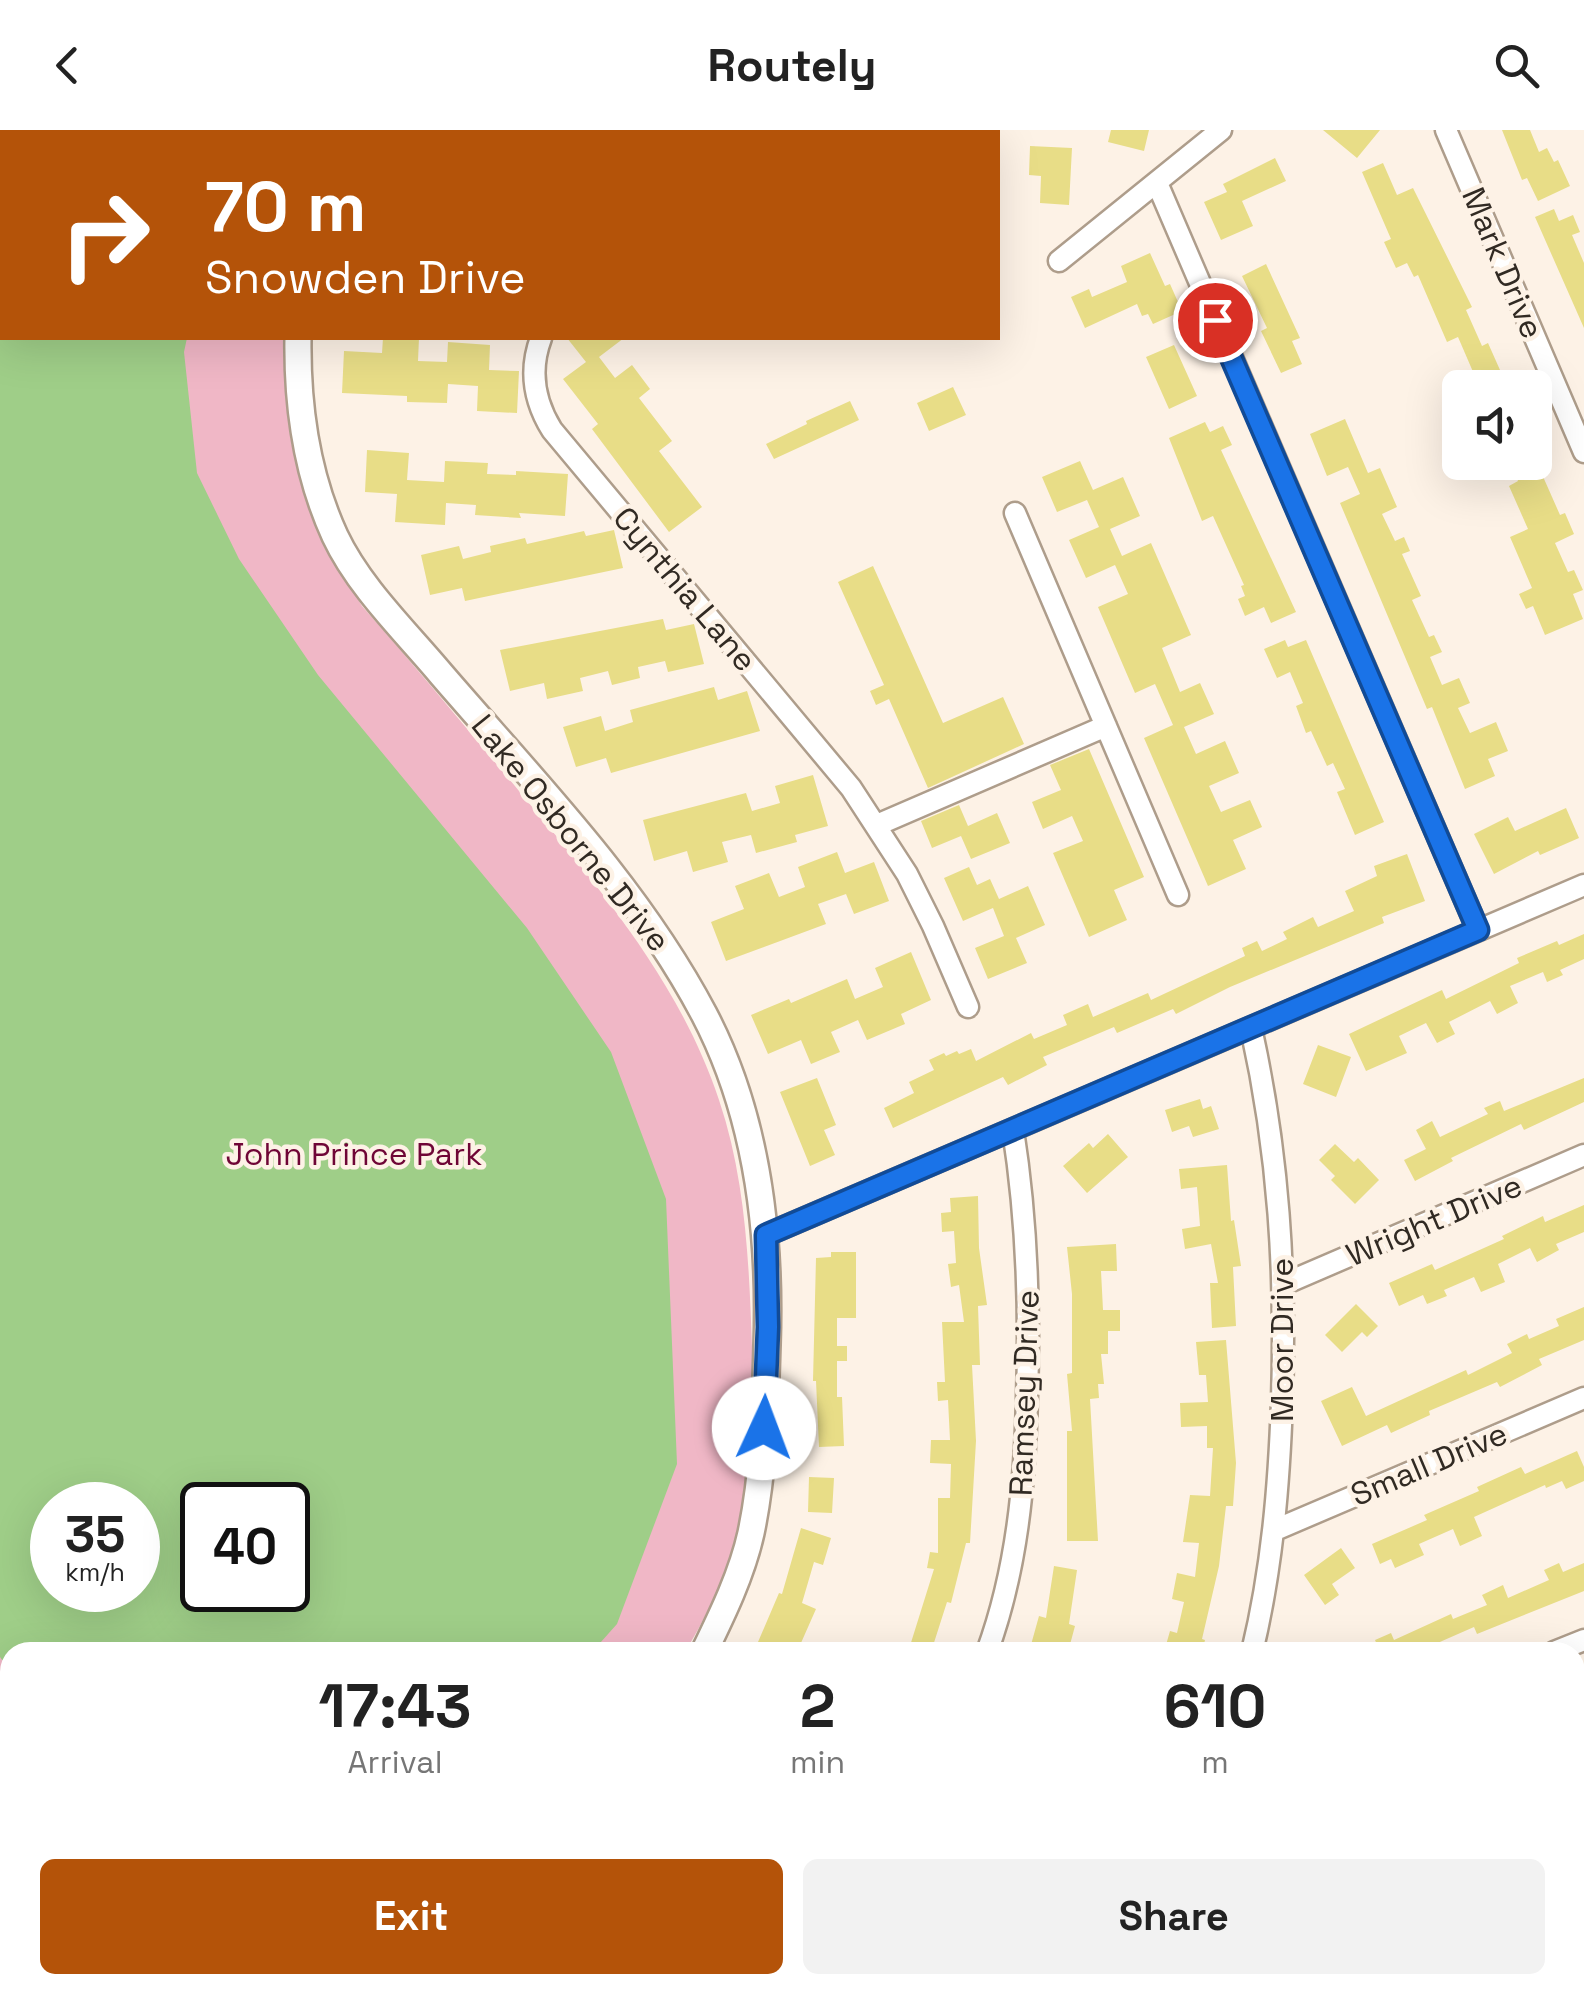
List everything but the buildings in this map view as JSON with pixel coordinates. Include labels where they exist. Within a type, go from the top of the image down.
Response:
[{"type":"street","name":"Mark Drive","points":[[1446,130],[1584,452]]},
{"type":"street","points":[[1060,261],[1213,133]]},
{"type":"street","points":[[1157,183],[1478,930]]},
{"type":"street","name":"Lake Osborne Drive","points":[[298,340],[306,448],[336,540],[402,628],[636,906],[674,962],[725,1060],[757,1173],[766,1235],[768,1327],[758,1490],[750,1537],[708,1642]]},
{"type":"street","name":"Cynthia Lane","points":[[540,340],[534,384],[540,408],[552,430],[851,788],[877,825],[934,926],[968,1007]]},
{"type":"street","points":[[1015,513],[1178,895]]},
{"type":"street","points":[[877,825],[1106,726]]},
{"type":"street","points":[[766,1235],[1584,885]]},
{"type":"street","name":"Moor Drive","points":[[1252,1028],[1274,1148],[1284,1284],[1280,1477],[1275,1530],[1254,1642]]},
{"type":"street","name":"Ramsey Drive","points":[[990,1642],[1009,1574],[1026,1452],[1028,1256],[1013,1130]]},
{"type":"street","name":"Wright Drive","points":[[1284,1284],[1584,1155]]},
{"type":"street","name":"Small Drive","points":[[1275,1530],[1584,1398]]},
{"type":"green space","name":"John Prince Park","points":[[0,340],[286,340],[288,412],[294,455],[314,514],[362,606],[578,862],[659,975],[682,1015],[719,1100],[741,1191],[753,1371],[752,1421],[741,1519],[720,1584],[691,1642],[0,1642]]},
{"type":"shaded area","name":"John Prince Park","points":[[0,340],[187,340],[184,352],[197,473],[239,559],[318,675],[527,928],[611,1052],[666,1199],[677,1464],[617,1624],[601,1642],[0,1642]]},
{"type":"route","points":[[764,1428],[766,1235],[1478,930],[1215,320]]}]
